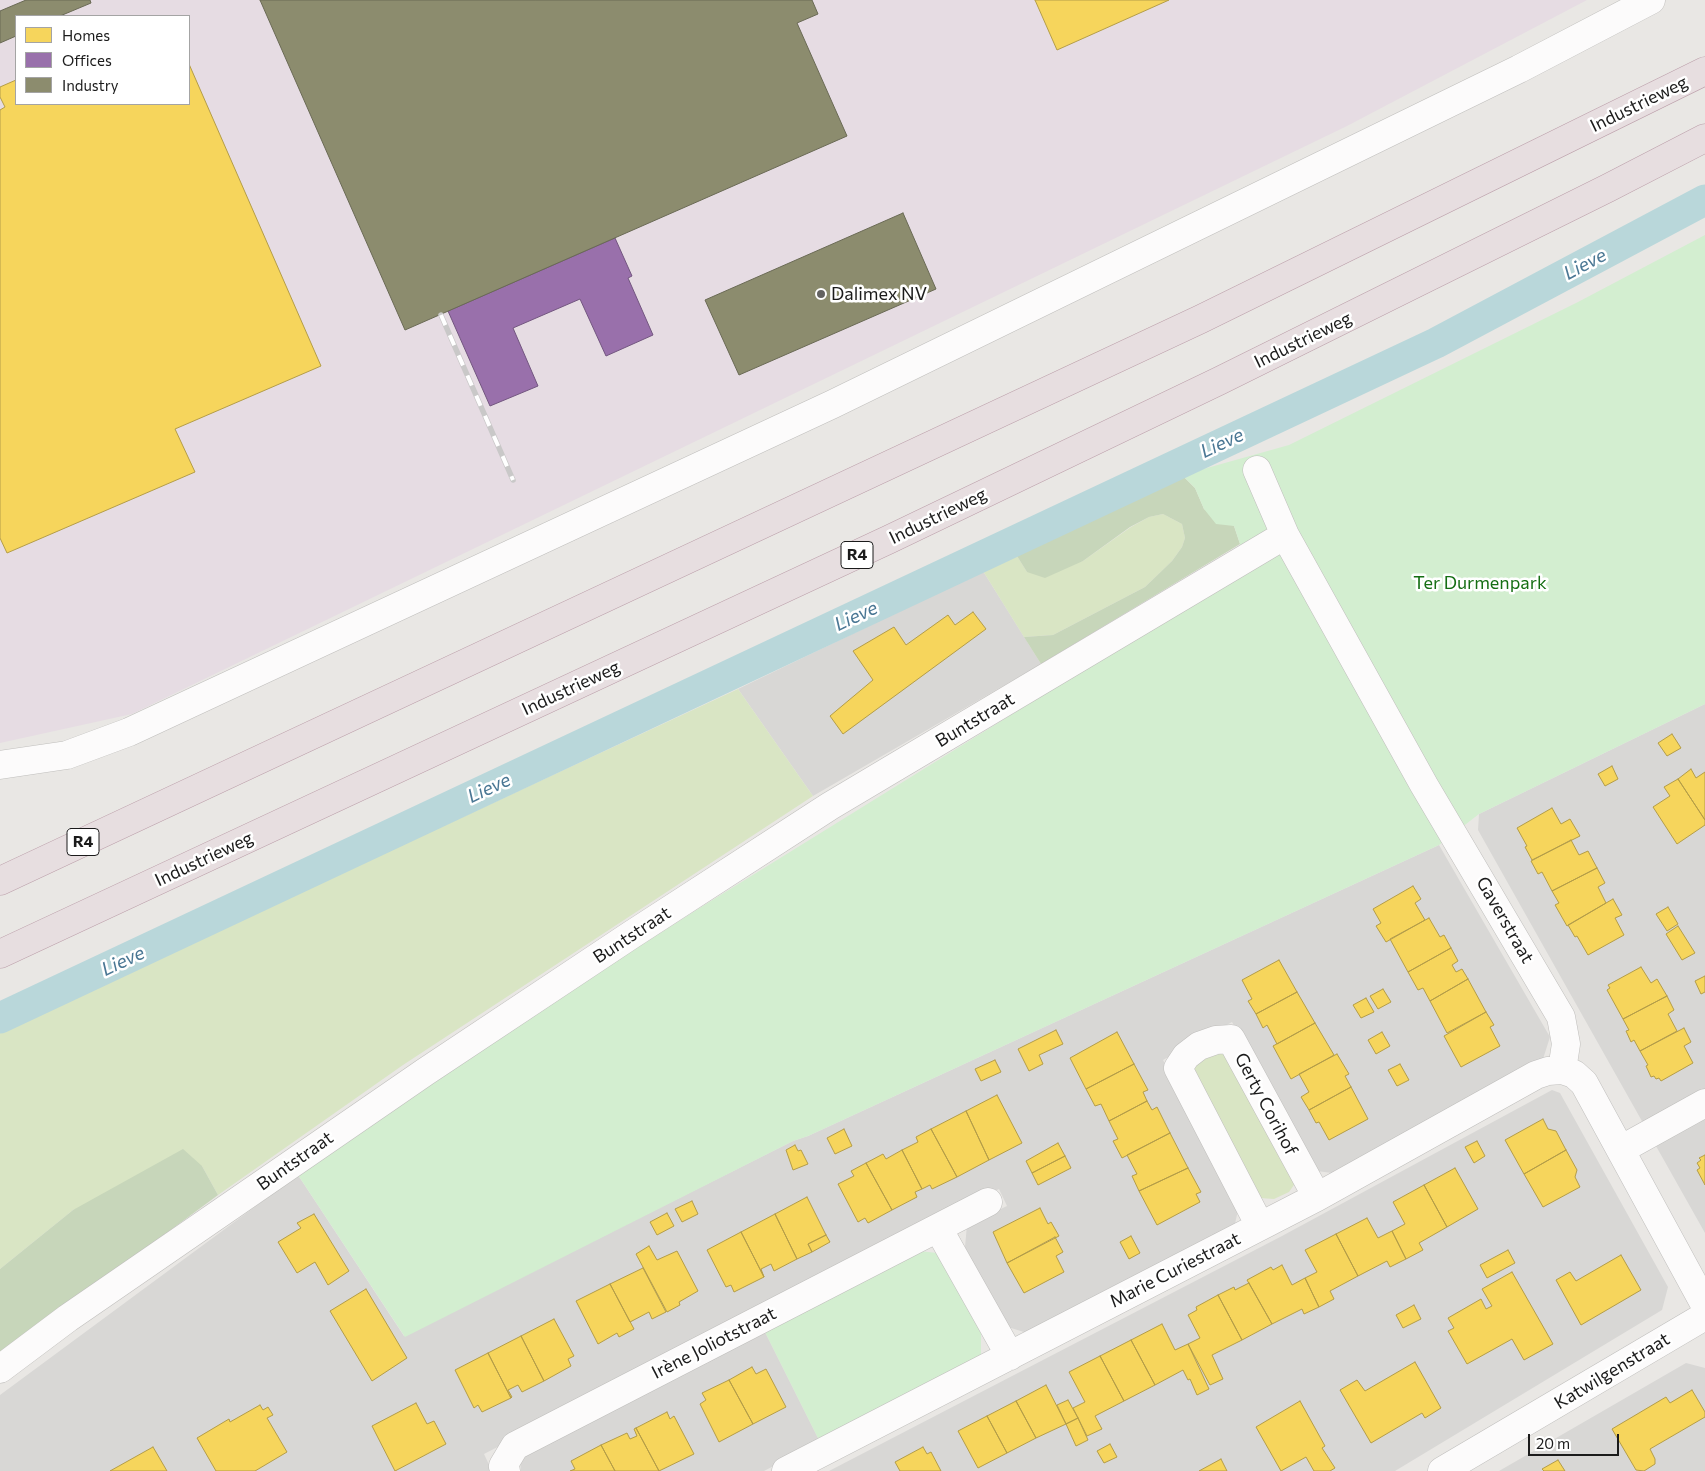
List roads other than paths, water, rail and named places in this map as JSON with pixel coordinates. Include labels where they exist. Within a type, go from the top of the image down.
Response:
[{"type":"highway","name":"Industrieweg","points":[[0,881],[1192,324],[1705,71]]},
{"type":"highway","name":"Industrieweg","points":[[0,954],[890,539],[1219,382],[1705,138]]},
{"type":"street","points":[[0,765],[67,755],[147,723],[833,404],[1518,69],[1651,0]]},
{"type":"street","name":"Gaverstraat","points":[[1257,470],[1285,535],[1428,791],[1561,1017],[1566,1044],[1562,1070]]},
{"type":"street","name":"Buntstraat","points":[[0,1369],[68,1318],[425,1072],[830,806],[1285,535]]},
{"type":"street","name":"Gerty Corihof","points":[[1260,1226],[1178,1068],[1186,1056],[1199,1046],[1216,1040],[1231,1039],[1316,1197]]},
{"type":"street","points":[[1562,1070],[1574,1074],[1584,1083],[1622,1149],[1705,1305]]},
{"type":"street","name":"Marie Curiestraat","points":[[786,1471],[1316,1197],[1536,1075],[1548,1071],[1562,1070]]},
{"type":"street","points":[[1622,1149],[1705,1103]]},
{"type":"street","name":"Irène Joliotstraat","points":[[506,1471],[503,1466],[515,1446],[988,1202]]},
{"type":"street","points":[[938,1228],[1010,1356]]},
{"type":"street","name":"Katwilgenstraat","points":[[1442,1471],[1705,1316]]},
{"type":"waterway","name":"Lieve","points":[[0,1018],[1436,343],[1705,200]]},
{"type":"railway","points":[[441,315],[513,480]]},
{"type":"place","name":"Dalimex NV","points":[[821,294]]},
{"type":"park label","name":"Ter Durmenpark","points":[[1480,583]]}]
